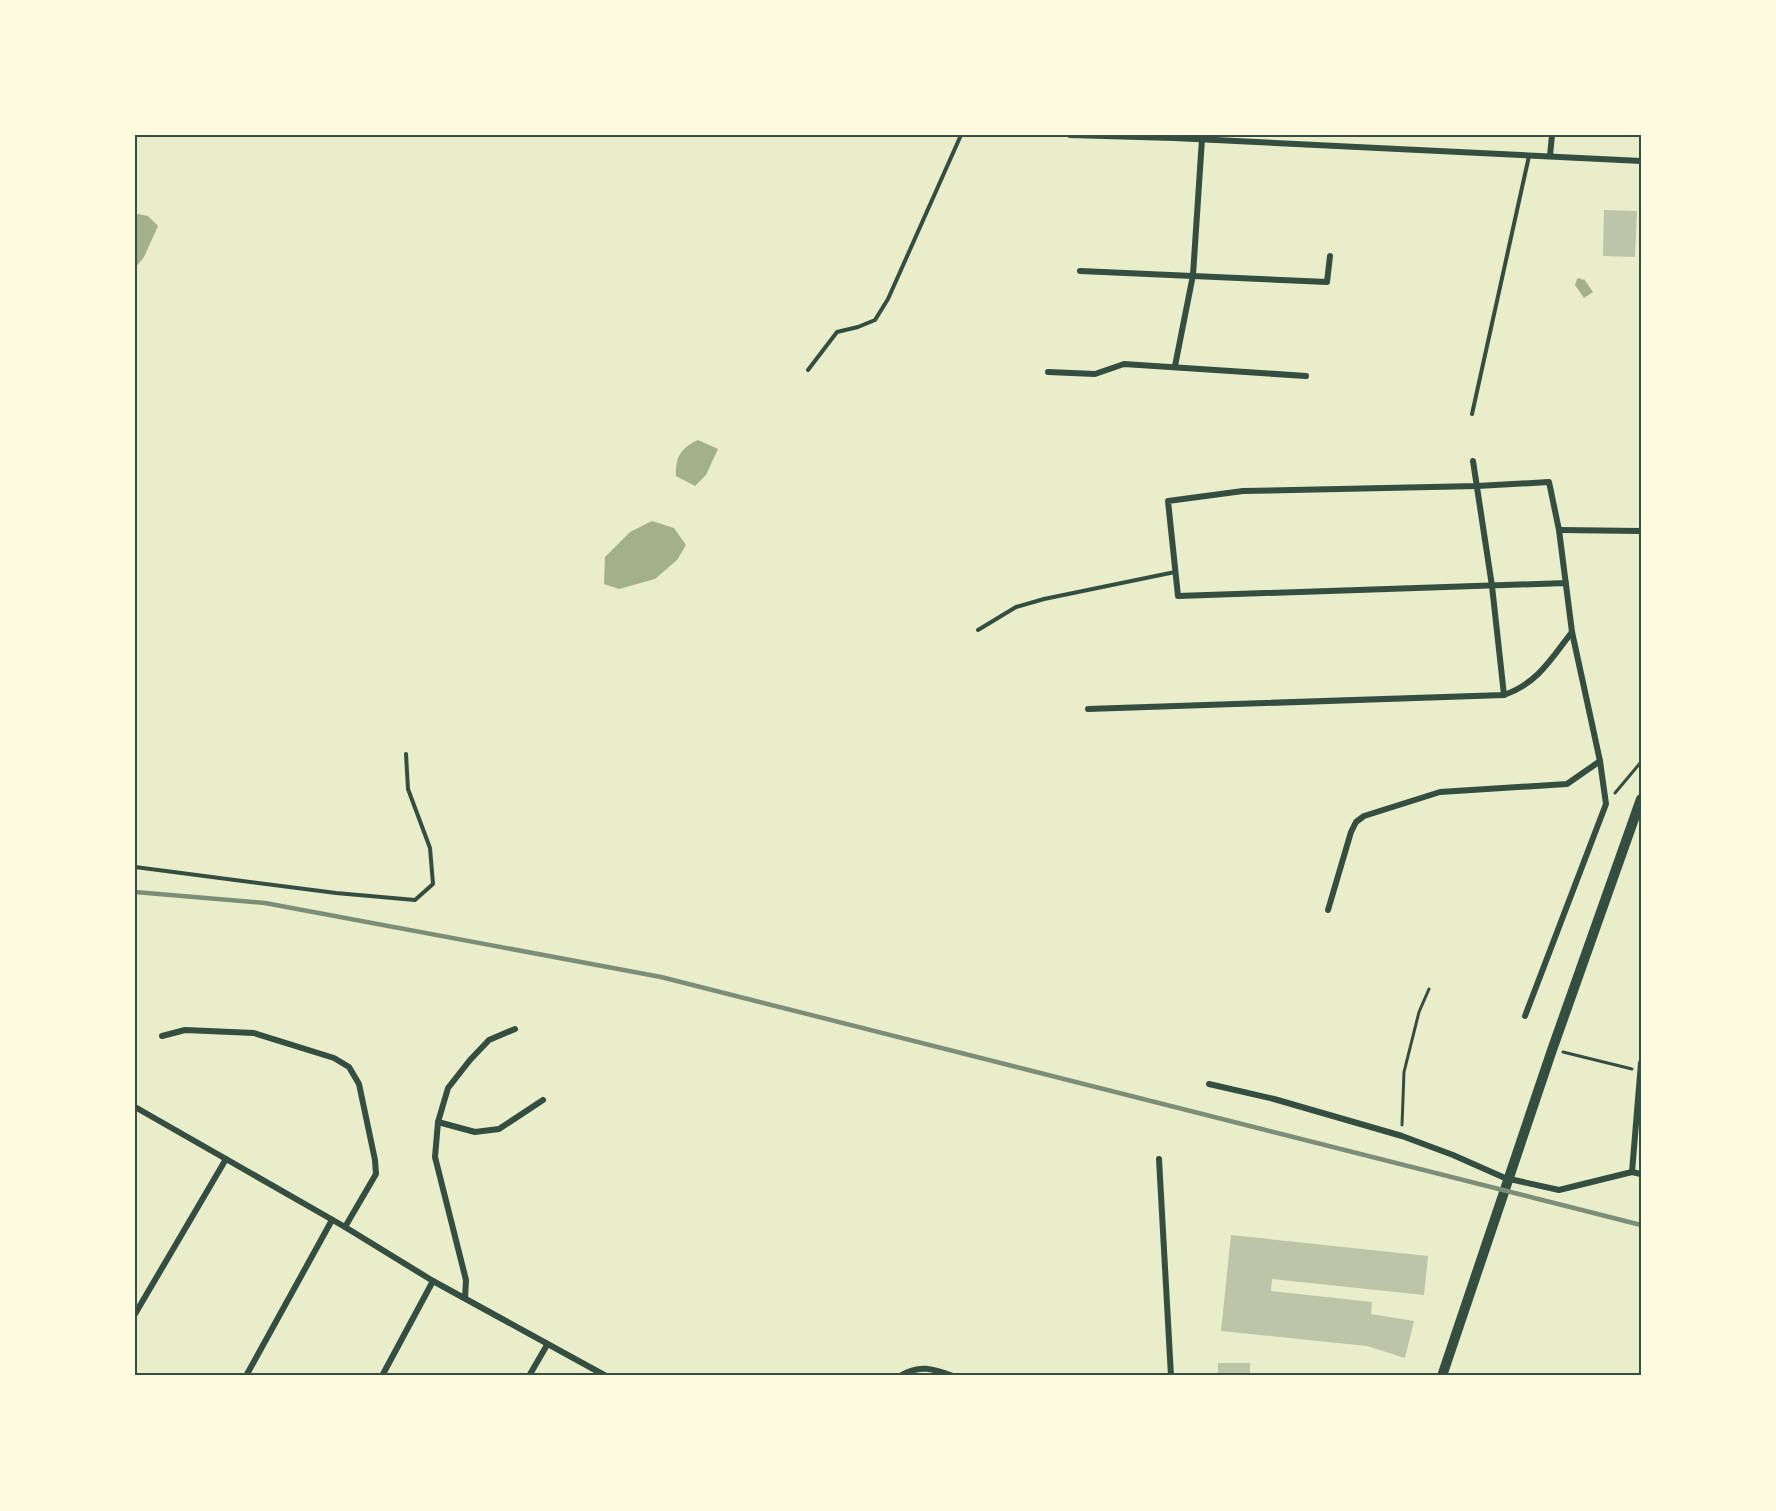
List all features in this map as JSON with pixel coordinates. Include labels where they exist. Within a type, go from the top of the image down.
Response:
[{"type":"street","points":[[1070,135],[1174,137],[1641,161]]},
{"type":"street","points":[[1291,144],[1292,135]]},
{"type":"street","points":[[1550,156],[1552,135]]},
{"type":"street","points":[[1175,366],[1193,275],[1202,140]]},
{"type":"street","points":[[1080,271],[1327,282],[1330,256]]},
{"type":"street","points":[[1048,372],[1095,374],[1124,364],[1306,376]]},
{"type":"street","points":[[1473,461],[1492,586],[1504,694]]},
{"type":"street","points":[[1525,1016],[1606,804],[1600,761],[1572,632],[1566,583],[1559,530],[1549,482],[1477,486],[1243,491],[1168,501],[1178,596],[1566,583]]},
{"type":"street","points":[[1559,530],[1641,531]]},
{"type":"street","points":[[1088,709],[1504,694],[1519,689],[1534,679],[1572,632]]},
{"type":"street","points":[[1328,910],[1351,832],[1356,822],[1364,816],[1440,792],[1567,784],[1600,761]]},
{"type":"street","points":[[1442,1376],[1552,1050],[1641,799]]},
{"type":"street","points":[[465,1298],[466,1280],[435,1157],[438,1122],[448,1088],[470,1060],[489,1040],[515,1029]]},
{"type":"street","points":[[162,1036],[185,1030],[254,1033],[334,1058],[349,1067],[359,1084],[376,1174],[345,1227]]},
{"type":"street","points":[[1632,1172],[1641,1063]]},
{"type":"street","points":[[1209,1084],[1274,1099],[1402,1136],[1505,1178],[1559,1190],[1632,1172],[1641,1174]]},
{"type":"street","points":[[438,1122],[475,1132],[499,1129],[543,1100]]},
{"type":"street","points":[[135,1107],[345,1227],[433,1281],[606,1376]]},
{"type":"street","points":[[135,1314],[226,1159]]},
{"type":"street","points":[[1159,1159],[1171,1376]]},
{"type":"street","points":[[246,1376],[332,1220]]},
{"type":"street","points":[[382,1376],[433,1281]]},
{"type":"street","points":[[529,1376],[547,1345]]},
{"type":"street","points":[[900,1376],[910,1370],[930,1368],[953,1376]]},
{"type":"lane","points":[[808,370],[837,332],[875,320],[888,299],[961,135]]},
{"type":"lane","points":[[1472,414],[1529,155]]},
{"type":"lane","points":[[978,630],[1016,607],[1175,572]]},
{"type":"lane","points":[[135,867],[336,893],[416,900],[433,884],[430,848],[408,789],[406,754]]},
{"type":"path","points":[[1606,804],[1641,762]]},
{"type":"path","points":[[1402,1136],[1404,1072],[1419,1012],[1429,989]]},
{"type":"path","points":[[1552,1050],[1640,1071]]},
{"type":"shaded area","points":[[138,214],[148,216],[158,226],[144,257],[135,268],[135,216]]},
{"type":"shaded area","points":[[1577,279],[1584,279],[1593,292],[1584,298],[1575,285]]},
{"type":"shaded area","points":[[698,440],[718,449],[706,475],[695,486],[676,476],[676,469],[678,458],[683,450]]},
{"type":"shaded area","points":[[652,521],[674,528],[686,545],[677,560],[655,579],[619,589],[604,584],[605,557],[630,532]]},
{"type":"building","points":[[1604,210],[1637,211],[1635,257],[1603,256]]},
{"type":"building","points":[[1231,1235],[1428,1256],[1424,1295],[1272,1279],[1271,1291],[1372,1302],[1371,1314],[1414,1321],[1405,1358],[1367,1346],[1221,1331]]},
{"type":"building","points":[[1218,1363],[1250,1363],[1250,1376],[1218,1376]]},
{"type":"railway","points":[[135,892],[265,903],[661,977],[1641,1225]]}]
